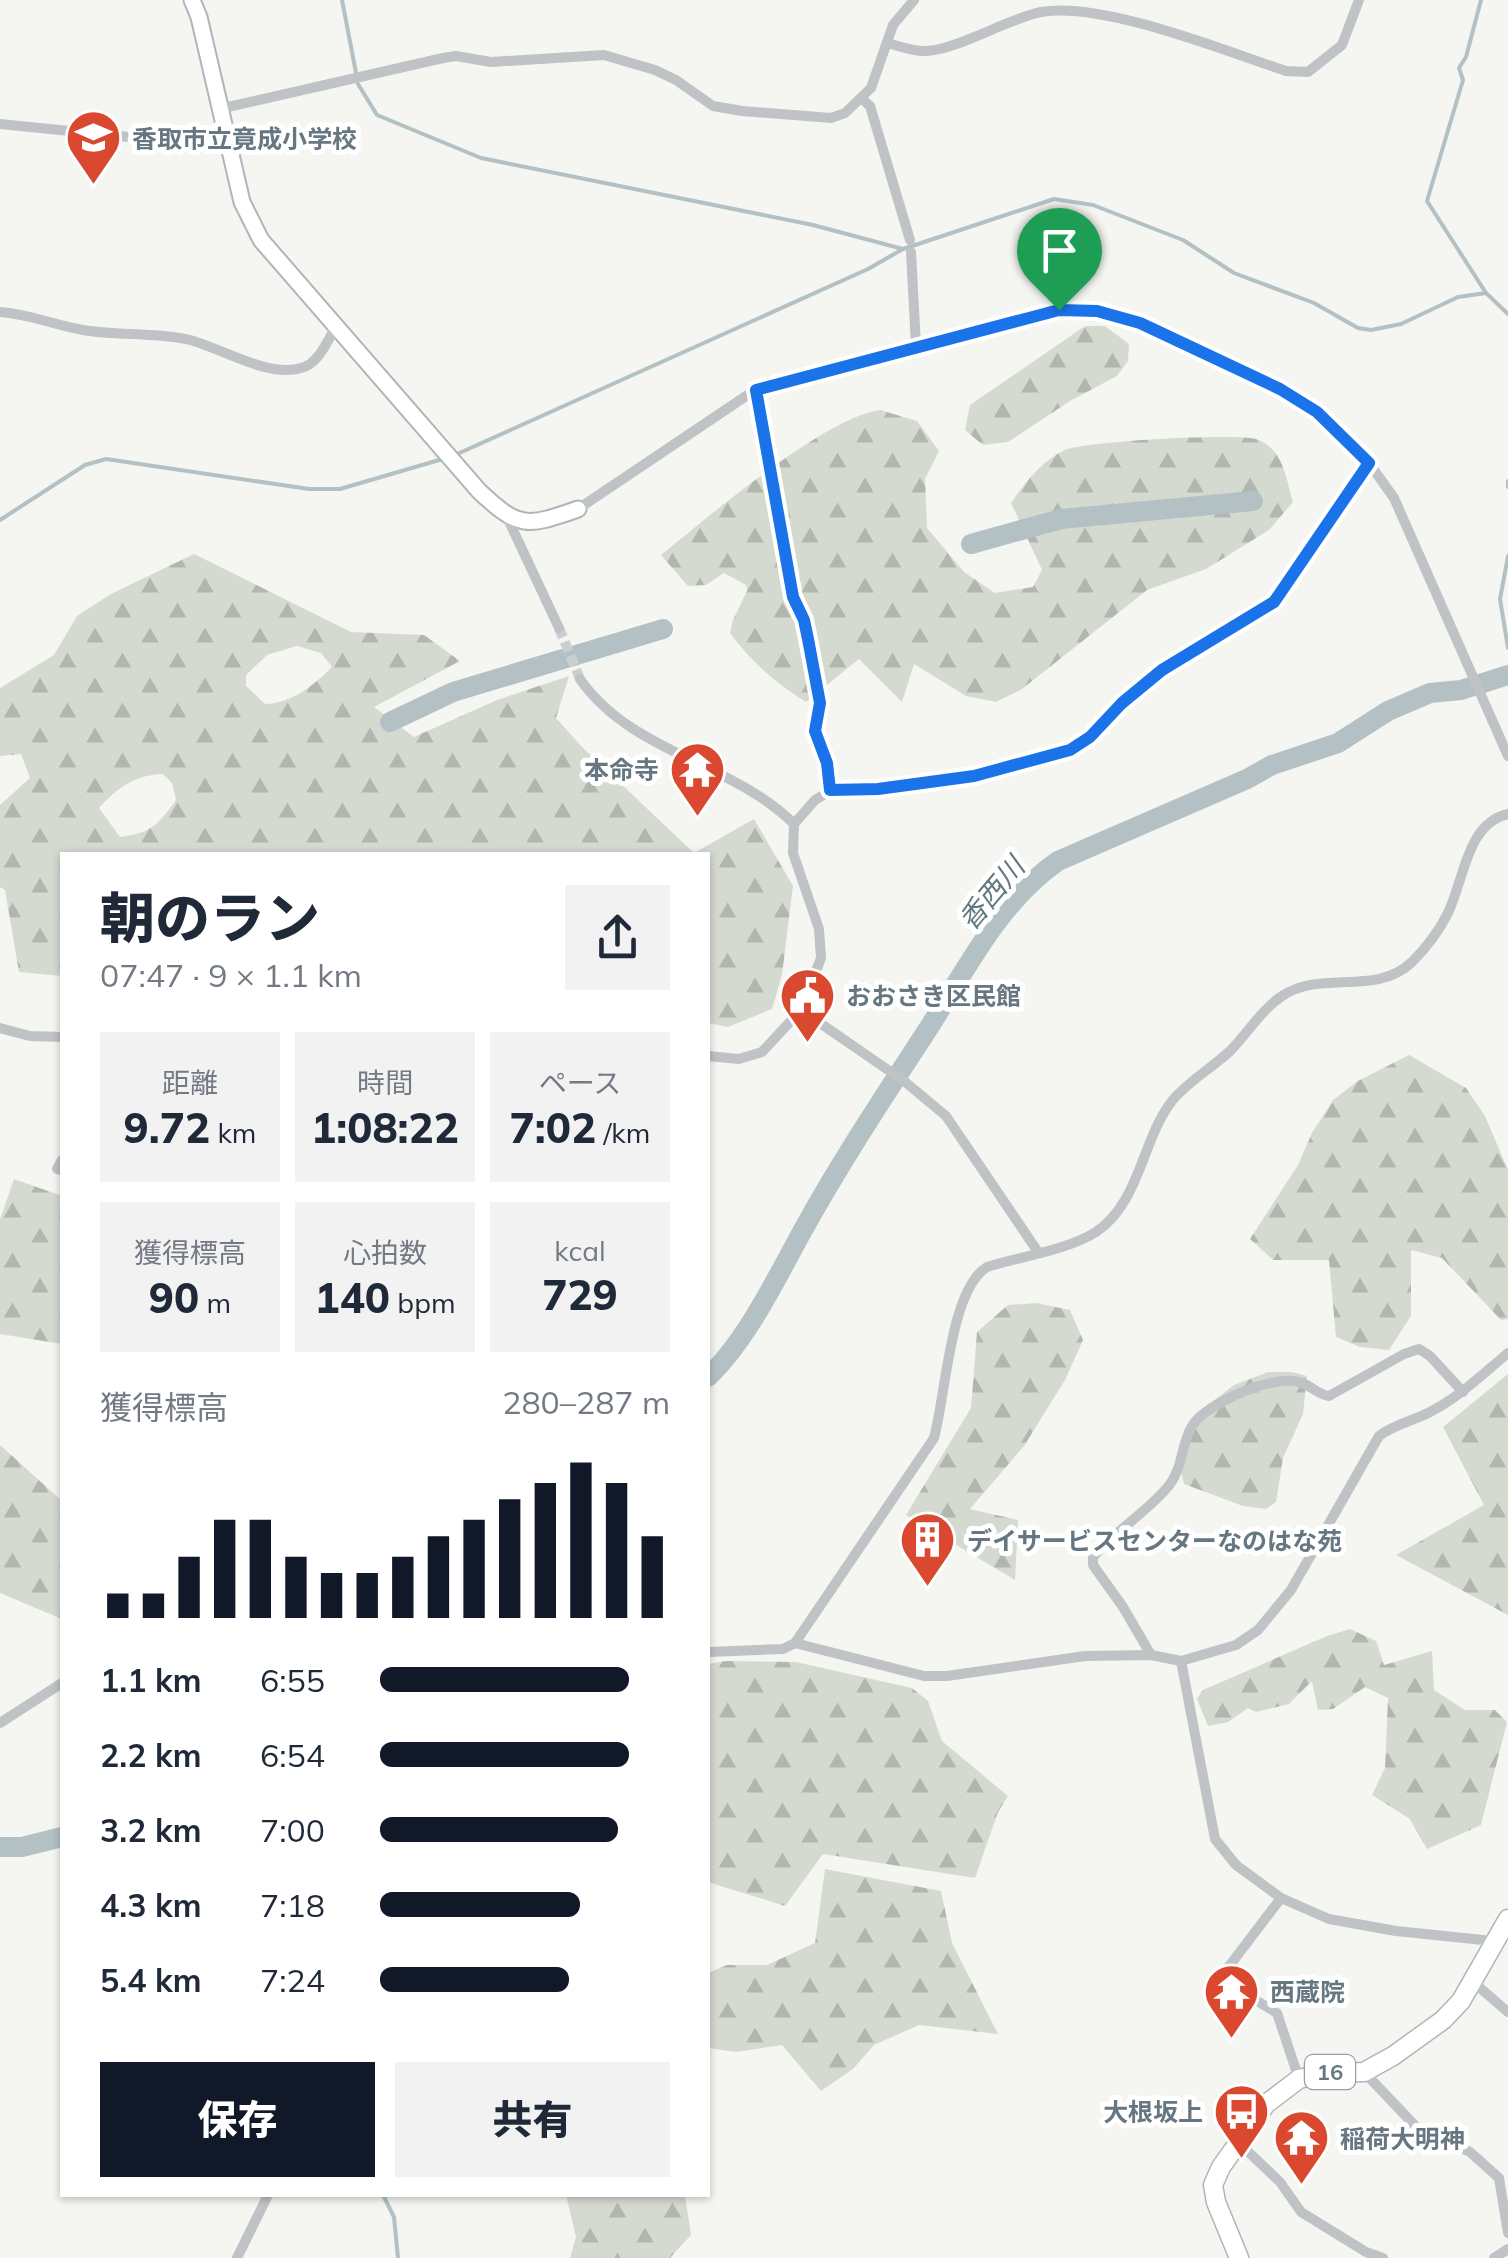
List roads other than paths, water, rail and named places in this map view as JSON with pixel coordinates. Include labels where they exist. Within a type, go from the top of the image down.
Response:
[{"type":"main road","name":"16","points":[[1239,2258],[1213,2185],[1266,2104],[1299,2079],[1325,2073],[1364,2072],[1443,2020],[1460,2001],[1508,1919]]},
{"type":"street","points":[[192,0],[200,17],[242,202],[261,240],[506,518],[560,628]]},
{"type":"street","points":[[219,108],[456,56],[491,62],[583,54],[635,62],[676,80],[702,101],[742,112],[831,118],[845,113],[871,88],[893,25],[914,0]]},
{"type":"street","points":[[886,42],[929,51],[1042,12],[1064,12],[1108,16],[1286,71],[1308,72],[1342,44],[1359,0]]},
{"type":"street","points":[[861,98],[870,106],[910,246],[916,346]]},
{"type":"street","points":[[0,124],[228,146]]},
{"type":"street","points":[[506,518],[535,523],[578,509],[756,390],[1059,310],[1114,315],[1140,323],[1306,402],[1369,463],[1394,498],[1508,756]]},
{"type":"street","points":[[0,312],[32,315],[81,330],[190,340],[278,368],[301,368],[315,360],[336,328]]},
{"type":"street","points":[[756,390],[793,597],[804,620],[820,703],[815,731],[827,763],[830,790]]},
{"type":"street","points":[[710,1056],[740,1059],[762,1052],[801,1010],[821,958],[819,929],[793,853],[794,824],[815,800],[830,790],[878,789],[974,776],[1070,750],[1090,737],[1122,703],[1162,670],[1274,602],[1369,463]]},
{"type":"street","points":[[580,679],[593,698],[638,732],[670,752],[716,770],[775,805],[794,824]]},
{"type":"street","points":[[710,1652],[783,1649],[795,1643],[934,1438],[958,1314],[976,1273],[1098,1230],[1120,1206],[1173,1100],[1230,1050],[1282,996],[1308,984],[1388,978],[1408,966],[1428,945],[1447,915],[1474,840],[1486,823],[1508,814]]},
{"type":"street","points":[[801,1010],[904,1080],[946,1116],[1038,1252]]},
{"type":"street","points":[[0,1028],[30,1036],[60,1036]]},
{"type":"street","points":[[1151,1655],[1123,1606],[1092,1565],[1093,1557],[1167,1488],[1182,1465],[1191,1428],[1201,1417],[1224,1401],[1278,1381],[1302,1382],[1316,1394],[1329,1396],[1419,1349],[1463,1392]]},
{"type":"street","points":[[795,1643],[924,1676],[1085,1656],[1151,1655],[1180,1661],[1236,1645],[1258,1630],[1290,1590],[1379,1436],[1463,1392],[1508,1353]]},
{"type":"street","points":[[1180,1661],[1216,1840],[1236,1864],[1281,1898],[1329,1919],[1493,1941]]},
{"type":"street","points":[[0,1723],[60,1684]]},
{"type":"street","points":[[1281,1898],[1224,1972],[1252,1998],[1278,2012],[1299,2079]]},
{"type":"street","points":[[1472,1980],[1508,2012]]},
{"type":"street","points":[[1364,2072],[1422,2133],[1470,2152],[1499,2178],[1508,2233]]},
{"type":"street","points":[[1239,2142],[1280,2182],[1301,2212],[1366,2252],[1384,2258]]},
{"type":"street","points":[[238,2258],[267,2197]]},
{"type":"street","points":[[1494,2258],[1508,2249]]},
{"type":"waterway","points":[[342,0],[356,73]]},
{"type":"waterway","points":[[1481,0],[1466,57],[1459,68],[1463,80],[1427,201],[1486,293],[1508,314]]},
{"type":"waterway","points":[[358,84],[377,115],[481,158],[813,225],[903,249]]},
{"type":"waterway","points":[[455,455],[868,269],[903,249],[1054,199],[1093,205],[1183,240],[1234,273],[1314,303],[1358,328],[1371,330],[1401,324],[1458,297],[1486,293]]},
{"type":"waterway","points":[[0,520],[85,465],[106,459],[309,489],[340,489],[446,458]]},
{"type":"waterway","points":[[1508,481],[1508,487]]},
{"type":"waterway","points":[[971,544],[1061,519],[1253,501]]},
{"type":"waterway","points":[[1508,556],[1500,599],[1508,648]]},
{"type":"waterway","points":[[390,722],[453,692],[663,629]]},
{"type":"waterway","name":"香西川","points":[[710,1375],[748,1327],[833,1179],[970,961],[1001,917],[1037,878],[1058,861],[1272,765],[1338,743],[1388,711],[1430,693],[1461,690],[1508,675]]},
{"type":"waterway","name":"香西川","points":[[0,1847],[22,1847],[60,1838]]},
{"type":"waterway","points":[[384,2197],[394,2217],[398,2258]]},
{"type":"tunnel","points":[[559,628],[580,679]]},
{"type":"place","name":"香取市立竟成小学校","points":[[93,187]]},
{"type":"place","name":"本命寺","points":[[698,818]]},
{"type":"place","name":"おおさき区民館","points":[[807,1044]]},
{"type":"place","name":"デイサービスセンターなのはな苑","points":[[928,1589]]},
{"type":"place","name":"西蔵院","points":[[1231,2040]]},
{"type":"place","name":"大根坂上","points":[[1242,2160]]},
{"type":"place","name":"稲荷大明神","points":[[1301,2187]]}]
